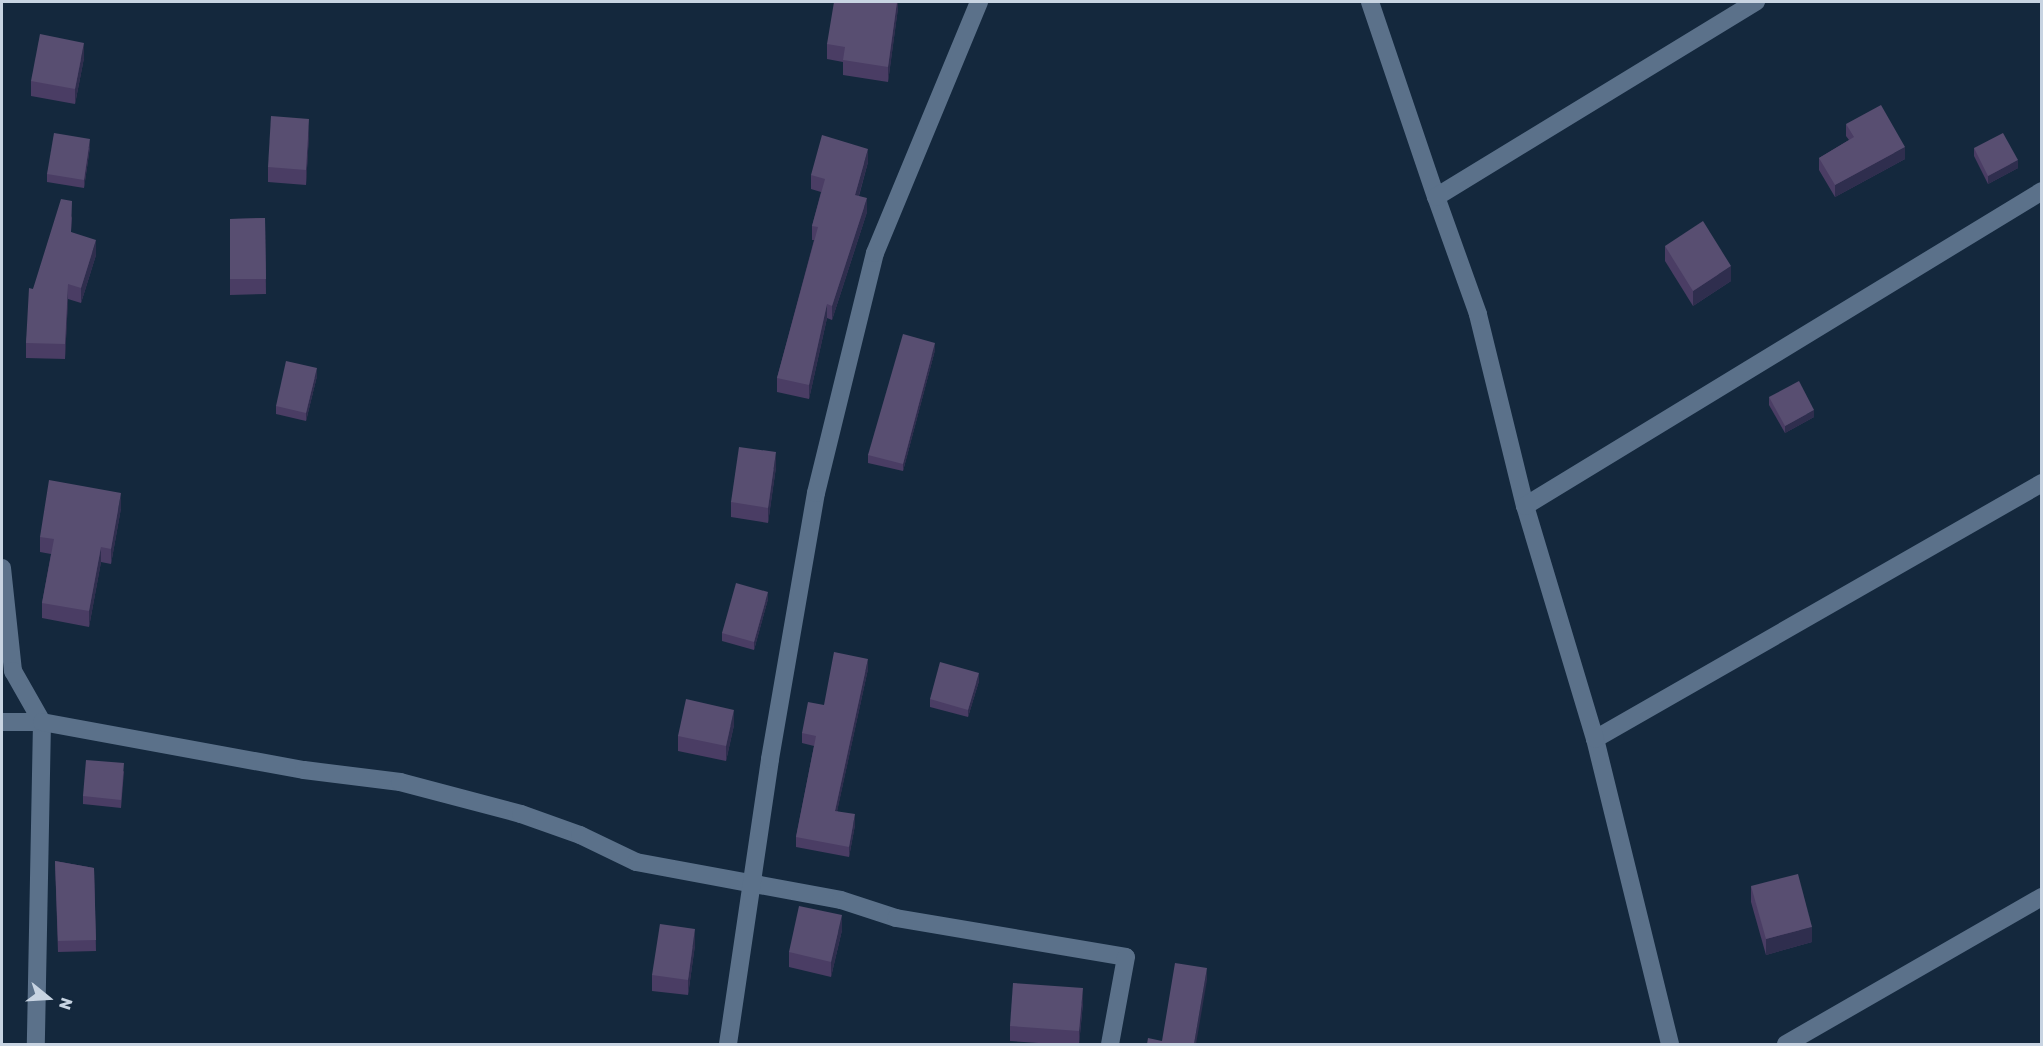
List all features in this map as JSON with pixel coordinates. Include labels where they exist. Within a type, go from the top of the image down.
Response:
[{"type":"street","points":[[728,1044],[752,881],[816,493],[875,253],[979,2]]},
{"type":"street","points":[[1370,2],[1478,314],[1525,506],[1595,739],[1670,1044]]},
{"type":"street","points":[[1436,196],[1756,2]]},
{"type":"street","points":[[1525,506],[2042,191]]},
{"type":"street","points":[[1595,739],[2042,483]]},
{"type":"street","points":[[2,568],[13,671],[42,722],[36,1044]]},
{"type":"street","points":[[2,722],[42,722],[304,770],[400,782],[521,814],[580,835],[636,862],[752,881],[841,900],[896,918],[1126,957],[1110,1044]]},
{"type":"street","points":[[1786,1044],[2042,897]]},
{"type":"building","points":[[834,2],[897,2],[888,67],[843,60],[845,47],[827,44]]},
{"type":"building","points":[[40,34],[84,43],[75,89],[31,81]]},
{"type":"building","points":[[1881,105],[1905,147],[1835,185],[1819,158],[1854,137],[1846,124]]},
{"type":"building","points":[[271,116],[309,119],[306,170],[268,167]]},
{"type":"building","points":[[54,133],[90,139],[84,180],[47,174]]},
{"type":"building","points":[[2003,133],[2018,160],[1988,176],[1974,148]]},
{"type":"building","points":[[822,135],[868,149],[855,195],[867,198],[832,306],[827,304],[809,385],[777,378],[818,227],[812,226],[825,179],[811,175]]},
{"type":"building","points":[[61,199],[72,201],[71,232],[96,240],[81,288],[68,284],[65,344],[26,343],[29,288],[33,289]]},
{"type":"building","points":[[265,218],[266,279],[230,279],[230,219]]},
{"type":"building","points":[[1703,221],[1731,266],[1693,291],[1665,246]]},
{"type":"building","points":[[903,334],[935,343],[903,464],[868,455]]},
{"type":"building","points":[[286,361],[317,368],[306,413],[276,406]]},
{"type":"building","points":[[1799,381],[1814,410],[1785,426],[1769,397]]},
{"type":"building","points":[[739,447],[776,452],[768,508],[731,502]]},
{"type":"building","points":[[49,480],[121,493],[111,549],[101,547],[89,611],[42,603],[54,539],[40,537]]},
{"type":"building","points":[[736,583],[768,592],[754,642],[722,633]]},
{"type":"building","points":[[834,652],[868,659],[835,811],[855,814],[849,847],[796,837],[816,736],[802,733],[808,702],[824,705]]},
{"type":"building","points":[[940,662],[979,673],[968,710],[930,699]]},
{"type":"building","points":[[686,699],[734,710],[726,746],[678,736]]},
{"type":"building","points":[[86,760],[124,763],[121,800],[83,796]]},
{"type":"building","points":[[55,861],[94,868],[96,940],[58,941]]},
{"type":"building","points":[[1798,874],[1812,927],[1766,939],[1751,886]]},
{"type":"building","points":[[799,906],[842,915],[831,962],[789,952]]},
{"type":"building","points":[[660,924],[695,929],[688,980],[652,975]]},
{"type":"building","points":[[1175,963],[1207,968],[1194,1044],[1147,1044],[1148,1038],[1162,1041]]},
{"type":"building","points":[[1013,983],[1083,988],[1079,1031],[1010,1026]]}]
